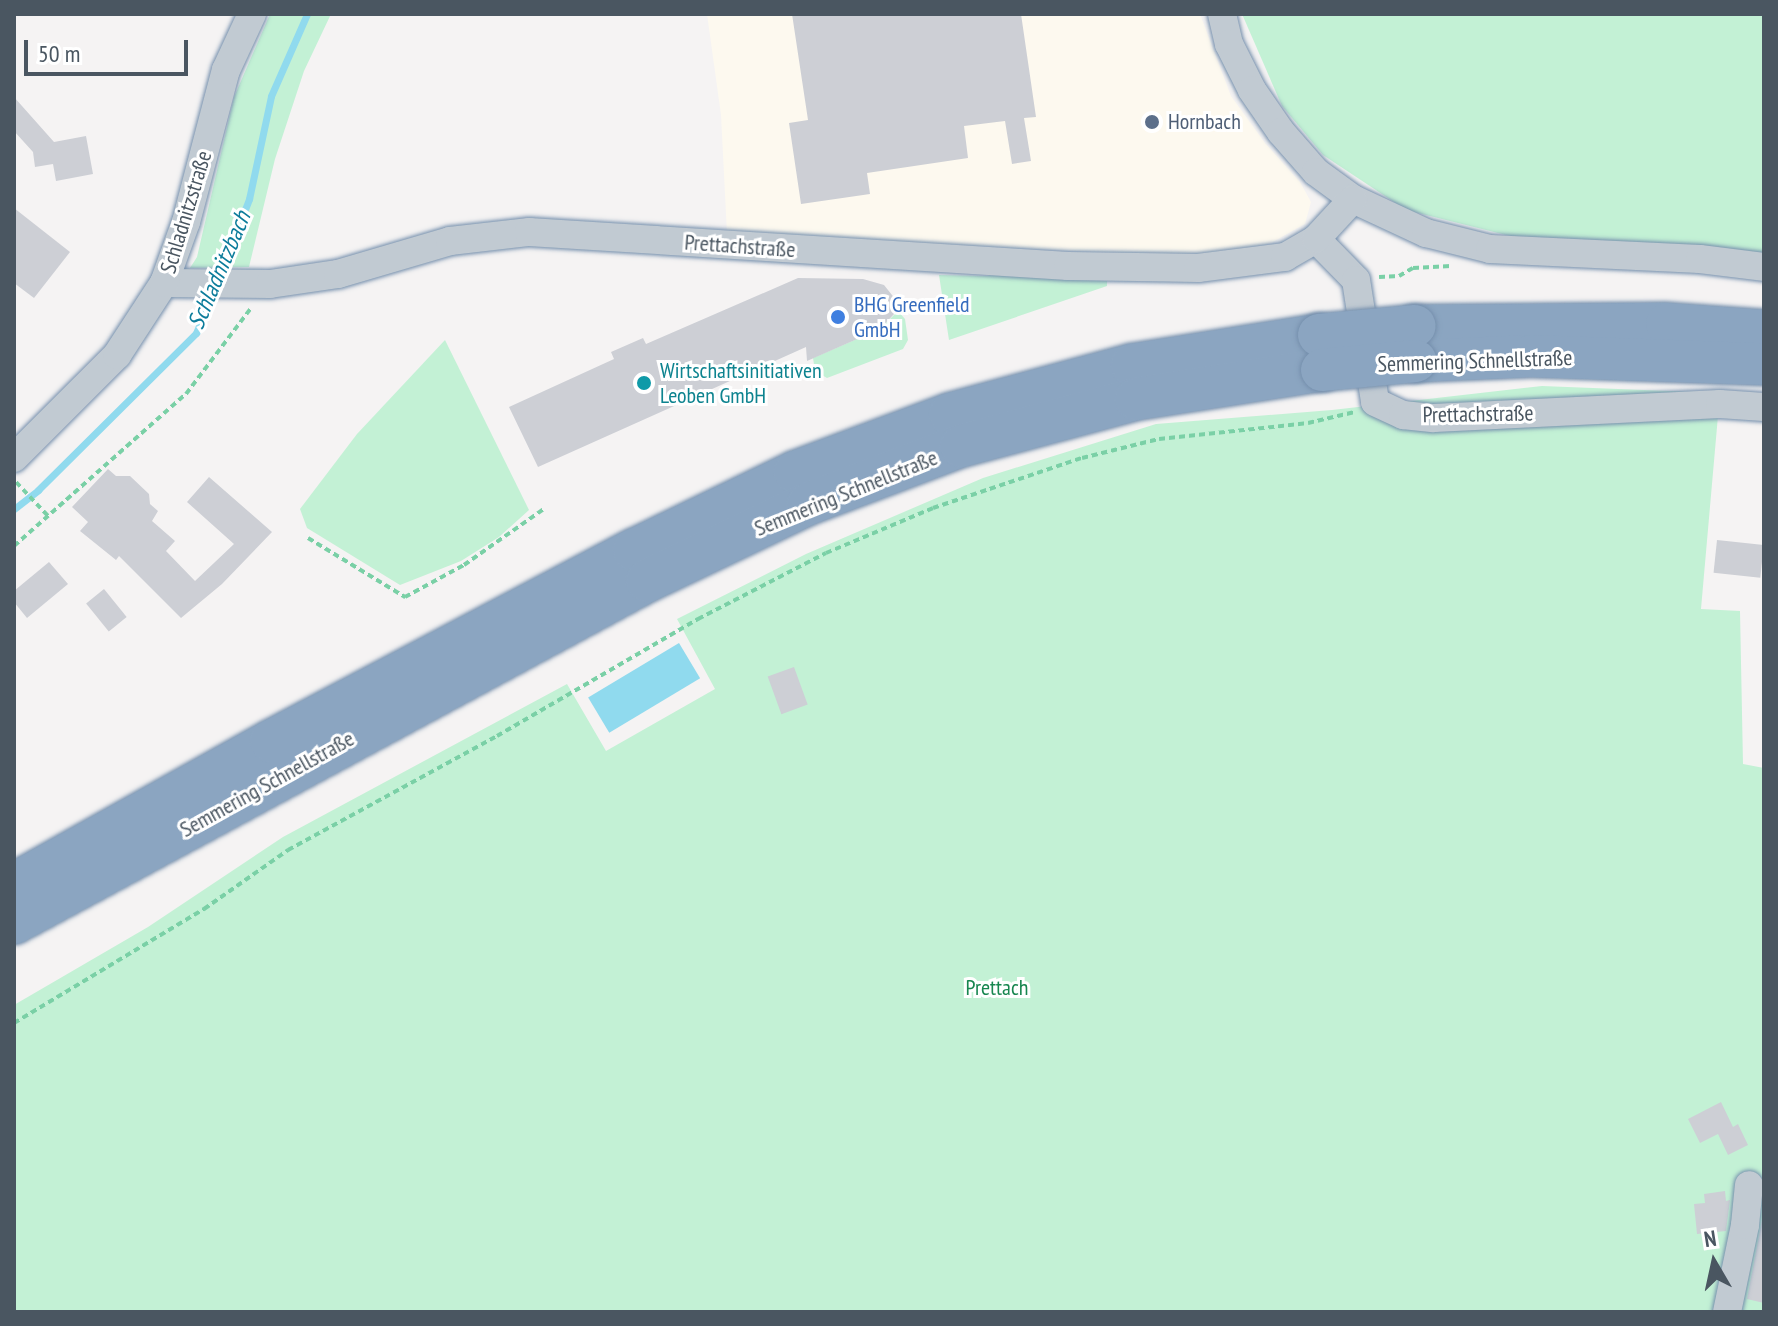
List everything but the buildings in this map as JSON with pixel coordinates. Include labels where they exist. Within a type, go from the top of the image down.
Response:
[{"type":"highway","name":"Semmering Schnellstraße","points":[[14,884],[271,741],[634,550],[795,472],[950,414],[1132,365],[1667,324],[1764,331]]},
{"type":"highway","name":"Semmering Schnellstraße","points":[[1416,343],[1531,356],[1764,364]]},
{"type":"highway","name":"Semmering Schnellstraße","points":[[14,923],[647,581],[808,504],[961,446],[1320,352]]},
{"type":"street","name":"Schladnitzstraße","points":[[14,458],[117,355],[175,283],[186,222],[226,70],[252,14]]},
{"type":"street","points":[[1222,14],[1229,44],[1259,101],[1316,172],[1353,199],[1426,233],[1490,249],[1700,259],[1764,267]]},
{"type":"street","name":"Prettachstraße","points":[[175,283],[270,284],[338,274],[450,241],[529,232],[1133,270],[1255,263],[1285,257],[1316,239],[1353,199]]},
{"type":"street","points":[[1316,239],[1356,280],[1375,402]]},
{"type":"street","name":"Prettachstraße","points":[[1375,402],[1403,415],[1434,418],[1720,404],[1764,407]]},
{"type":"street","points":[[1727,1312],[1745,1225],[1749,1185]]},
{"type":"path","points":[[1356,280],[1399,276],[1413,268],[1456,266]]},
{"type":"path","points":[[14,546],[186,394],[270,284]]},
{"type":"path","points":[[14,1023],[204,909],[288,850],[497,736],[698,619],[826,553],[933,508],[1082,458],[1159,439],[1308,423],[1348,415],[1375,402]]},
{"type":"path","points":[[14,480],[48,517]]},
{"type":"path","points":[[308,538],[405,597],[464,565],[545,508]]},
{"type":"shaded area","points":[[707,14],[1200,14],[1231,96],[1265,143],[1300,182],[1311,202],[1305,224],[1271,243],[1215,254],[1119,253],[727,234],[721,115]]},
{"type":"green space","points":[[270,14],[331,14],[304,71],[275,159],[249,267],[190,268],[197,257],[234,97]]},
{"type":"green space","points":[[1242,14],[1764,14],[1764,254],[1514,237],[1406,210],[1323,155],[1282,106]]},
{"type":"green space","points":[[993,271],[1107,281],[1107,286],[949,340],[939,275],[988,276]]},
{"type":"green space","points":[[898,311],[905,319],[908,340],[903,349],[827,378],[815,371],[813,358],[880,329]]},
{"type":"green space","points":[[445,340],[529,510],[499,537],[461,561],[400,585],[307,528],[300,509],[357,434]]},
{"type":"green space","name":"Prettach","points":[[1542,386],[1720,393],[1701,609],[1740,611],[1743,764],[1764,768],[1764,1312],[14,1312],[14,1005],[148,927],[283,837],[567,684],[606,751],[715,689],[677,619],[806,554],[983,478],[1156,424],[1332,410]]},
{"type":"water","points":[[679,643],[700,678],[609,733],[588,698]]},
{"type":"waterway","name":"Schladnitzbach","points":[[219,276],[249,199],[271,96],[307,14]]},
{"type":"waterway","name":"Schladnitzbach","points":[[14,509],[38,490],[196,333],[213,292]]},
{"type":"place","name":"Hornbach","points":[[1152,122]]},
{"type":"place","name":"BHG Greenfield GmbH","points":[[838,317]]},
{"type":"place","name":"Wirtschaftsinitiativen Leoben GmbH","points":[[644,383]]}]
